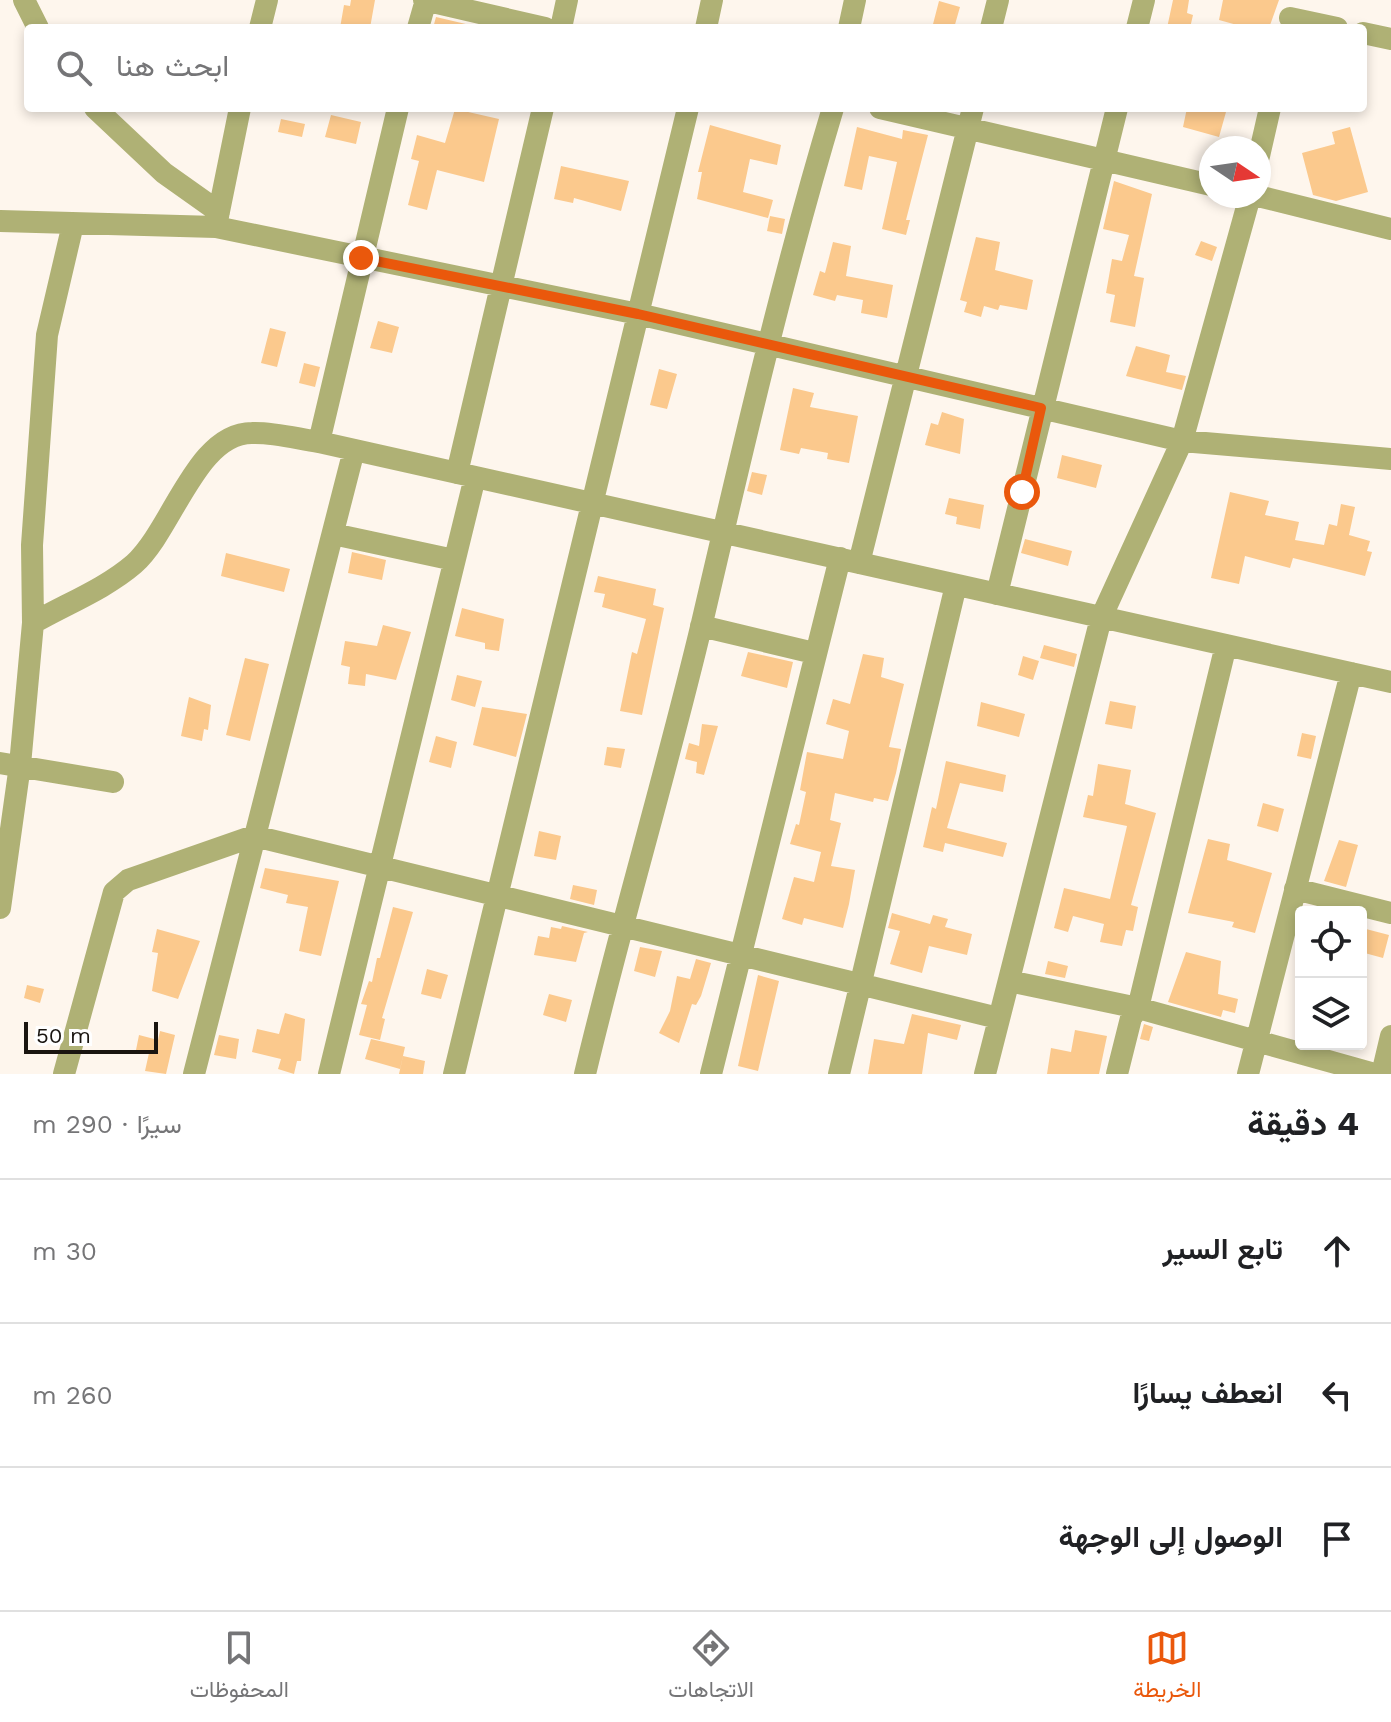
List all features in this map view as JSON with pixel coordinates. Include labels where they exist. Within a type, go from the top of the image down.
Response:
[{"type":"street","points":[[24,0],[36,24]]},
{"type":"street","points":[[261,24],[267,0]]},
{"type":"street","points":[[419,24],[425,0],[528,24]]},
{"type":"street","points":[[562,24],[567,0]]},
{"type":"street","points":[[707,24],[712,0]]},
{"type":"street","points":[[850,24],[855,0]]},
{"type":"street","points":[[992,24],[998,0]]},
{"type":"street","points":[[1138,24],[1144,0]]},
{"type":"street","points":[[1291,15],[1323,24]]},
{"type":"street","points":[[1367,34],[1391,39]]},
{"type":"street","points":[[99,112],[217,220]]},
{"type":"street","points":[[217,220],[239,112]]},
{"type":"street","points":[[319,442],[397,112]]},
{"type":"street","points":[[329,1074],[454,560],[466,475],[502,287],[542,112]]},
{"type":"street","points":[[454,1074],[687,112]]},
{"type":"street","points":[[585,1074],[621,925],[701,626],[768,343],[832,112]]},
{"type":"street","points":[[916,112],[971,118],[1105,159],[1199,182]]},
{"type":"street","points":[[997,594],[1116,112]]},
{"type":"street","points":[[1264,136],[1269,112]]},
{"type":"street","points":[[711,1074],[814,653],[849,560],[907,375],[971,118]]},
{"type":"street","points":[[1271,199],[1391,229]]},
{"type":"street","points":[[985,1074],[1028,893],[1101,618],[1182,441],[1247,208]]},
{"type":"street","points":[[0,221],[73,224],[217,220],[361,258],[638,314],[1182,441],[1391,459]]},
{"type":"street","points":[[0,908],[10,764],[33,623],[32,545],[47,335],[73,224]]},
{"type":"street","points":[[33,623],[111,581],[135,564],[163,530],[210,451],[230,436],[252,433],[319,442],[1391,682]]},
{"type":"street","points":[[194,1074],[354,450]]},
{"type":"street","points":[[333,534],[454,560]]},
{"type":"street","points":[[839,1074],[956,585]]},
{"type":"street","points":[[701,626],[814,653]]},
{"type":"street","points":[[1117,1074],[1131,1018],[1138,1008],[1226,645]]},
{"type":"street","points":[[1248,1074],[1351,673]]},
{"type":"street","points":[[10,764],[113,782]]},
{"type":"street","points":[[64,1074],[114,892],[128,880],[254,836],[861,982],[998,1018]]},
{"type":"street","points":[[1295,889],[1391,913]]},
{"type":"street","points":[[1009,981],[1138,1008],[1375,1074]]},
{"type":"street","points":[[1382,1074],[1391,1036]]},
{"type":"building","points":[[351,0],[375,0],[371,24],[341,24],[344,5],[350,6]]},
{"type":"building","points":[[1173,0],[1189,0],[1187,13],[1193,15],[1191,24],[1168,24]]},
{"type":"building","points":[[1223,0],[1279,0],[1270,24],[1234,24],[1219,20]]},
{"type":"building","points":[[939,1],[960,7],[955,24],[933,24]]},
{"type":"building","points":[[436,17],[466,24],[434,24]]},
{"type":"building","points":[[454,112],[499,119],[484,182],[437,170],[427,210],[408,205],[419,161],[411,159],[417,135],[445,143]]},
{"type":"building","points":[[1186,112],[1226,112],[1219,136],[1183,127]]},
{"type":"building","points":[[331,115],[361,122],[356,144],[325,137]]},
{"type":"building","points":[[281,119],[305,124],[302,137],[278,132]]},
{"type":"building","points":[[710,125],[781,145],[777,165],[750,159],[743,192],[773,200],[768,218],[697,199],[702,172],[698,172]]},
{"type":"building","points":[[857,127],[902,139],[903,130],[928,135],[906,220],[910,220],[906,235],[882,229],[897,162],[869,156],[862,190],[844,186]]},
{"type":"building","points":[[1350,127],[1368,192],[1336,201],[1313,195],[1302,153],[1335,144],[1332,132]]},
{"type":"building","points":[[561,166],[629,181],[621,211],[574,198],[573,203],[554,199]]},
{"type":"building","points":[[1114,181],[1152,194],[1134,276],[1144,278],[1135,327],[1110,322],[1115,295],[1106,293],[1112,259],[1122,261],[1129,235],[1103,229]]},
{"type":"building","points":[[770,216],[785,219],[782,234],[767,231]]},
{"type":"building","points":[[976,237],[1000,242],[995,270],[1033,280],[1027,310],[1000,305],[998,310],[984,306],[981,317],[964,312],[967,302],[960,300]]},
{"type":"building","points":[[1201,241],[1217,247],[1212,261],[1195,255]]},
{"type":"building","points":[[833,242],[851,246],[846,276],[893,285],[887,318],[861,313],[863,300],[837,295],[835,301],[813,295],[820,271],[825,273]]},
{"type":"building","points":[[378,321],[399,327],[392,353],[370,348]]},
{"type":"building","points":[[270,328],[286,332],[277,367],[261,363]]},
{"type":"building","points":[[1136,346],[1170,355],[1166,372],[1186,376],[1182,390],[1126,376]]},
{"type":"building","points":[[304,363],[320,367],[315,387],[299,383]]},
{"type":"building","points":[[659,369],[677,374],[667,409],[650,405]]},
{"type":"building","points":[[793,388],[814,393],[810,407],[858,416],[849,463],[827,459],[828,453],[801,448],[799,454],[780,450]]},
{"type":"building","points":[[942,412],[964,419],[960,454],[925,445],[931,423],[938,425]]},
{"type":"building","points":[[1062,455],[1102,465],[1096,488],[1057,478]]},
{"type":"building","points":[[752,472],[767,475],[762,495],[747,491]]},
{"type":"building","points":[[1230,492],[1269,501],[1265,515],[1299,522],[1295,540],[1324,545],[1329,524],[1337,526],[1341,504],[1355,507],[1349,535],[1370,541],[1367,551],[1372,552],[1365,576],[1293,558],[1290,568],[1245,556],[1239,584],[1211,578]]},
{"type":"building","points":[[949,498],[984,505],[980,529],[956,524],[957,517],[945,514]]},
{"type":"building","points":[[1025,539],[1072,551],[1068,566],[1021,553]]},
{"type":"building","points":[[352,552],[386,560],[382,580],[348,573]]},
{"type":"building","points":[[226,553],[290,569],[284,592],[221,576]]},
{"type":"building","points":[[598,576],[656,589],[653,605],[664,608],[642,715],[620,711],[632,652],[637,654],[646,619],[602,607],[605,594],[594,592]]},
{"type":"building","points":[[462,608],[504,619],[499,651],[485,649],[485,643],[455,636]]},
{"type":"building","points":[[383,625],[411,632],[396,680],[366,674],[365,686],[348,684],[350,667],[341,665],[345,641],[377,646]]},
{"type":"building","points":[[1044,645],[1077,654],[1074,667],[1040,658]]},
{"type":"building","points":[[748,652],[793,662],[787,688],[741,676]]},
{"type":"building","points":[[863,654],[884,658],[881,677],[904,684],[889,747],[901,749],[896,773],[888,801],[874,798],[873,802],[835,793],[830,820],[841,823],[831,866],[855,870],[843,928],[804,918],[802,925],[782,919],[794,877],[814,882],[821,852],[790,844],[796,824],[799,825],[806,792],[800,790],[807,752],[843,759],[849,731],[826,724],[833,699],[850,704]]},
{"type":"building","points":[[1023,656],[1039,661],[1033,680],[1018,675]]},
{"type":"building","points":[[245,658],[269,664],[250,741],[226,735]]},
{"type":"building","points":[[457,675],[482,681],[475,707],[451,700]]},
{"type":"building","points":[[189,697],[211,705],[208,730],[204,729],[202,741],[181,736]]},
{"type":"building","points":[[1110,701],[1136,706],[1132,729],[1105,724]]},
{"type":"building","points":[[981,702],[1025,714],[1019,737],[977,726]]},
{"type":"building","points":[[482,707],[527,714],[516,757],[473,745]]},
{"type":"building","points":[[702,724],[718,726],[704,775],[696,773],[697,762],[685,759],[689,743],[699,746]]},
{"type":"building","points":[[1302,733],[1316,736],[1311,759],[1297,756]]},
{"type":"building","points":[[436,736],[457,742],[451,768],[429,762]]},
{"type":"building","points":[[607,747],[625,749],[621,768],[604,765]]},
{"type":"building","points":[[946,761],[1006,775],[1003,792],[960,783],[947,828],[1007,843],[1003,857],[945,843],[943,852],[923,847],[932,807],[936,809]]},
{"type":"building","points":[[1098,764],[1131,770],[1125,804],[1156,813],[1131,905],[1138,907],[1133,931],[1126,930],[1122,946],[1100,942],[1104,924],[1073,916],[1068,932],[1054,928],[1064,888],[1110,899],[1127,826],[1083,817],[1088,795],[1093,796]]},
{"type":"building","points":[[1263,803],[1284,809],[1278,832],[1257,826]]},
{"type":"building","points":[[539,831],[561,836],[556,860],[534,856]]},
{"type":"building","points":[[1208,839],[1230,844],[1227,860],[1272,873],[1255,933],[1232,927],[1234,922],[1188,913]]},
{"type":"building","points":[[1339,840],[1358,845],[1346,887],[1324,881]]},
{"type":"building","points":[[265,868],[339,881],[321,956],[299,951],[308,907],[286,903],[288,895],[260,888]]},
{"type":"building","points":[[573,885],[597,890],[594,905],[570,899]]},
{"type":"building","points":[[393,907],[413,912],[382,1018],[385,1019],[380,1040],[359,1035],[367,1005],[361,1004],[369,981],[372,982],[377,958],[380,958]]},
{"type":"building","points":[[892,913],[930,924],[933,915],[948,919],[945,927],[972,934],[967,955],[929,946],[922,973],[890,964],[900,931],[888,928]]},
{"type":"building","points":[[562,926],[588,932],[584,933],[576,962],[534,955],[538,936],[549,938],[551,927],[561,929]]},
{"type":"building","points":[[157,929],[200,941],[178,999],[152,991],[158,953],[152,952]]},
{"type":"building","points":[[1367,929],[1389,935],[1383,958],[1367,954]]},
{"type":"building","points":[[640,947],[662,951],[655,977],[634,971]]},
{"type":"building","points":[[1186,952],[1221,961],[1218,994],[1238,999],[1235,1013],[1223,1010],[1221,1017],[1168,1002]]},
{"type":"building","points":[[696,959],[711,963],[701,996],[696,1005],[692,1004],[679,1043],[659,1033],[670,1011],[677,976],[690,979]]},
{"type":"building","points":[[1048,961],[1068,966],[1065,978],[1045,974]]},
{"type":"building","points":[[427,969],[448,975],[441,999],[421,994]]},
{"type":"building","points":[[758,975],[779,981],[758,1071],[738,1066]]},
{"type":"building","points":[[27,985],[44,989],[40,1003],[24,998]]},
{"type":"building","points":[[549,994],[572,1000],[566,1022],[543,1015]]},
{"type":"building","points":[[285,1013],[305,1019],[301,1061],[297,1061],[294,1074],[278,1069],[281,1059],[252,1052],[257,1029],[279,1034]]},
{"type":"building","points":[[912,1014],[961,1025],[957,1040],[928,1033],[922,1074],[868,1074],[874,1039],[904,1044]]},
{"type":"building","points":[[1144,1024],[1153,1027],[1149,1041],[1140,1039]]},
{"type":"building","points":[[1075,1030],[1107,1036],[1099,1074],[1047,1074],[1051,1048],[1071,1052]]},
{"type":"building","points":[[160,1031],[175,1035],[166,1074],[145,1071],[149,1053],[136,1050],[139,1035],[158,1040]]},
{"type":"building","points":[[219,1035],[239,1039],[236,1059],[214,1055]]},
{"type":"building","points":[[371,1039],[405,1047],[400,1069],[365,1059]]},
{"type":"building","points":[[403,1056],[425,1061],[423,1074],[399,1074]]},
{"type":"route","points":[[361,258],[638,314],[1041,408],[1022,492]]}]
